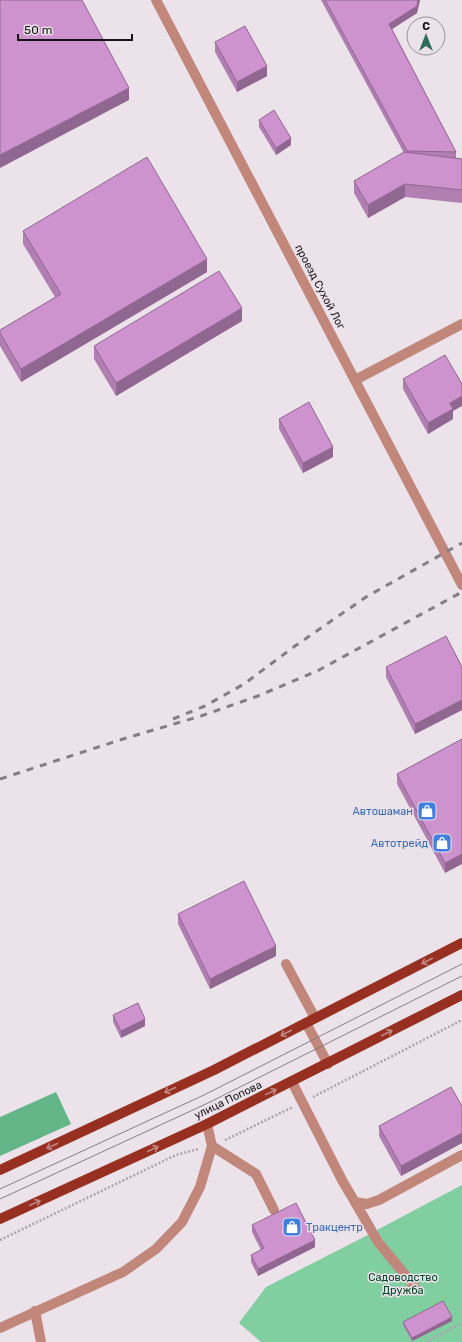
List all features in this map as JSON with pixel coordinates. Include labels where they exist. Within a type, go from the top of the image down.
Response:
[{"type":"main road","points":[[0,1170],[214,1070],[462,943]]},
{"type":"main road","name":"улица Попова","points":[[0,1219],[207,1124],[462,995]]},
{"type":"street","name":"проезд Сухой Лог","points":[[156,0],[462,585]]},
{"type":"street","points":[[355,380],[462,324]]},
{"type":"street","points":[[286,964],[311,1020],[328,1064]]},
{"type":"street","points":[[292,1082],[343,1182],[378,1242],[415,1287]]},
{"type":"street","points":[[0,1328],[123,1272],[156,1249],[182,1222],[200,1187],[212,1146],[207,1124]]},
{"type":"street","points":[[212,1146],[256,1174],[274,1210]]},
{"type":"street","points":[[355,1202],[367,1204],[379,1200],[462,1155]]},
{"type":"street","points":[[35,1311],[41,1342]]},
{"type":"path","points":[[0,1240],[176,1155],[212,1146],[302,1103],[462,1020]]},
{"type":"path","points":[[426,1342],[462,1323]]},
{"type":"green space","points":[[56,1092],[71,1124],[0,1156],[0,1117]]},
{"type":"green space","name":"Садоводство Дружба","points":[[462,1185],[462,1342],[261,1342],[239,1323],[266,1287]]},
{"type":"building","points":[[0,0],[82,0],[129,88],[0,155]]},
{"type":"building","points":[[325,0],[418,0],[417,6],[389,24],[456,152],[407,151]]},
{"type":"building","points":[[245,26],[267,66],[237,82],[215,42]]},
{"type":"building","points":[[274,110],[291,138],[276,148],[259,120]]},
{"type":"building","points":[[404,152],[462,159],[462,190],[405,184],[368,205],[354,181]]},
{"type":"building","points":[[147,157],[207,259],[21,369],[0,333],[0,330],[61,294],[23,231]]},
{"type":"building","points":[[219,271],[242,308],[116,383],[94,346]]},
{"type":"building","points":[[445,355],[462,384],[462,396],[450,403],[453,409],[428,423],[403,379]]},
{"type":"building","points":[[309,402],[333,447],[303,463],[279,419]]},
{"type":"building","points":[[446,636],[462,667],[462,700],[415,724],[386,667]]},
{"type":"building","points":[[462,739],[462,854],[445,863],[397,774]]},
{"type":"building","points":[[244,881],[276,946],[210,979],[178,914]]},
{"type":"building","points":[[138,1003],[145,1019],[121,1031],[113,1015]]},
{"type":"building","points":[[451,1087],[462,1106],[462,1133],[401,1166],[379,1126]]},
{"type":"building","points":[[296,1203],[315,1240],[258,1269],[251,1255],[264,1248],[252,1225]]},
{"type":"building","points":[[443,1301],[452,1317],[412,1338],[403,1322]]},
{"type":"tram line","points":[[0,1189],[204,1095],[462,964]]},
{"type":"tram line","points":[[0,1199],[208,1103],[462,976]]},
{"type":"railway","points":[[173,719],[205,706],[244,684],[295,646],[366,597],[462,543]]},
{"type":"railway","points":[[0,779],[123,739],[201,716],[258,696],[319,670],[462,592]]},
{"type":"place","name":"Автошаман","points":[[427,811]]},
{"type":"place","name":"Автотрейд","points":[[442,843]]},
{"type":"place","name":"Тракцентр","points":[[292,1227]]}]
